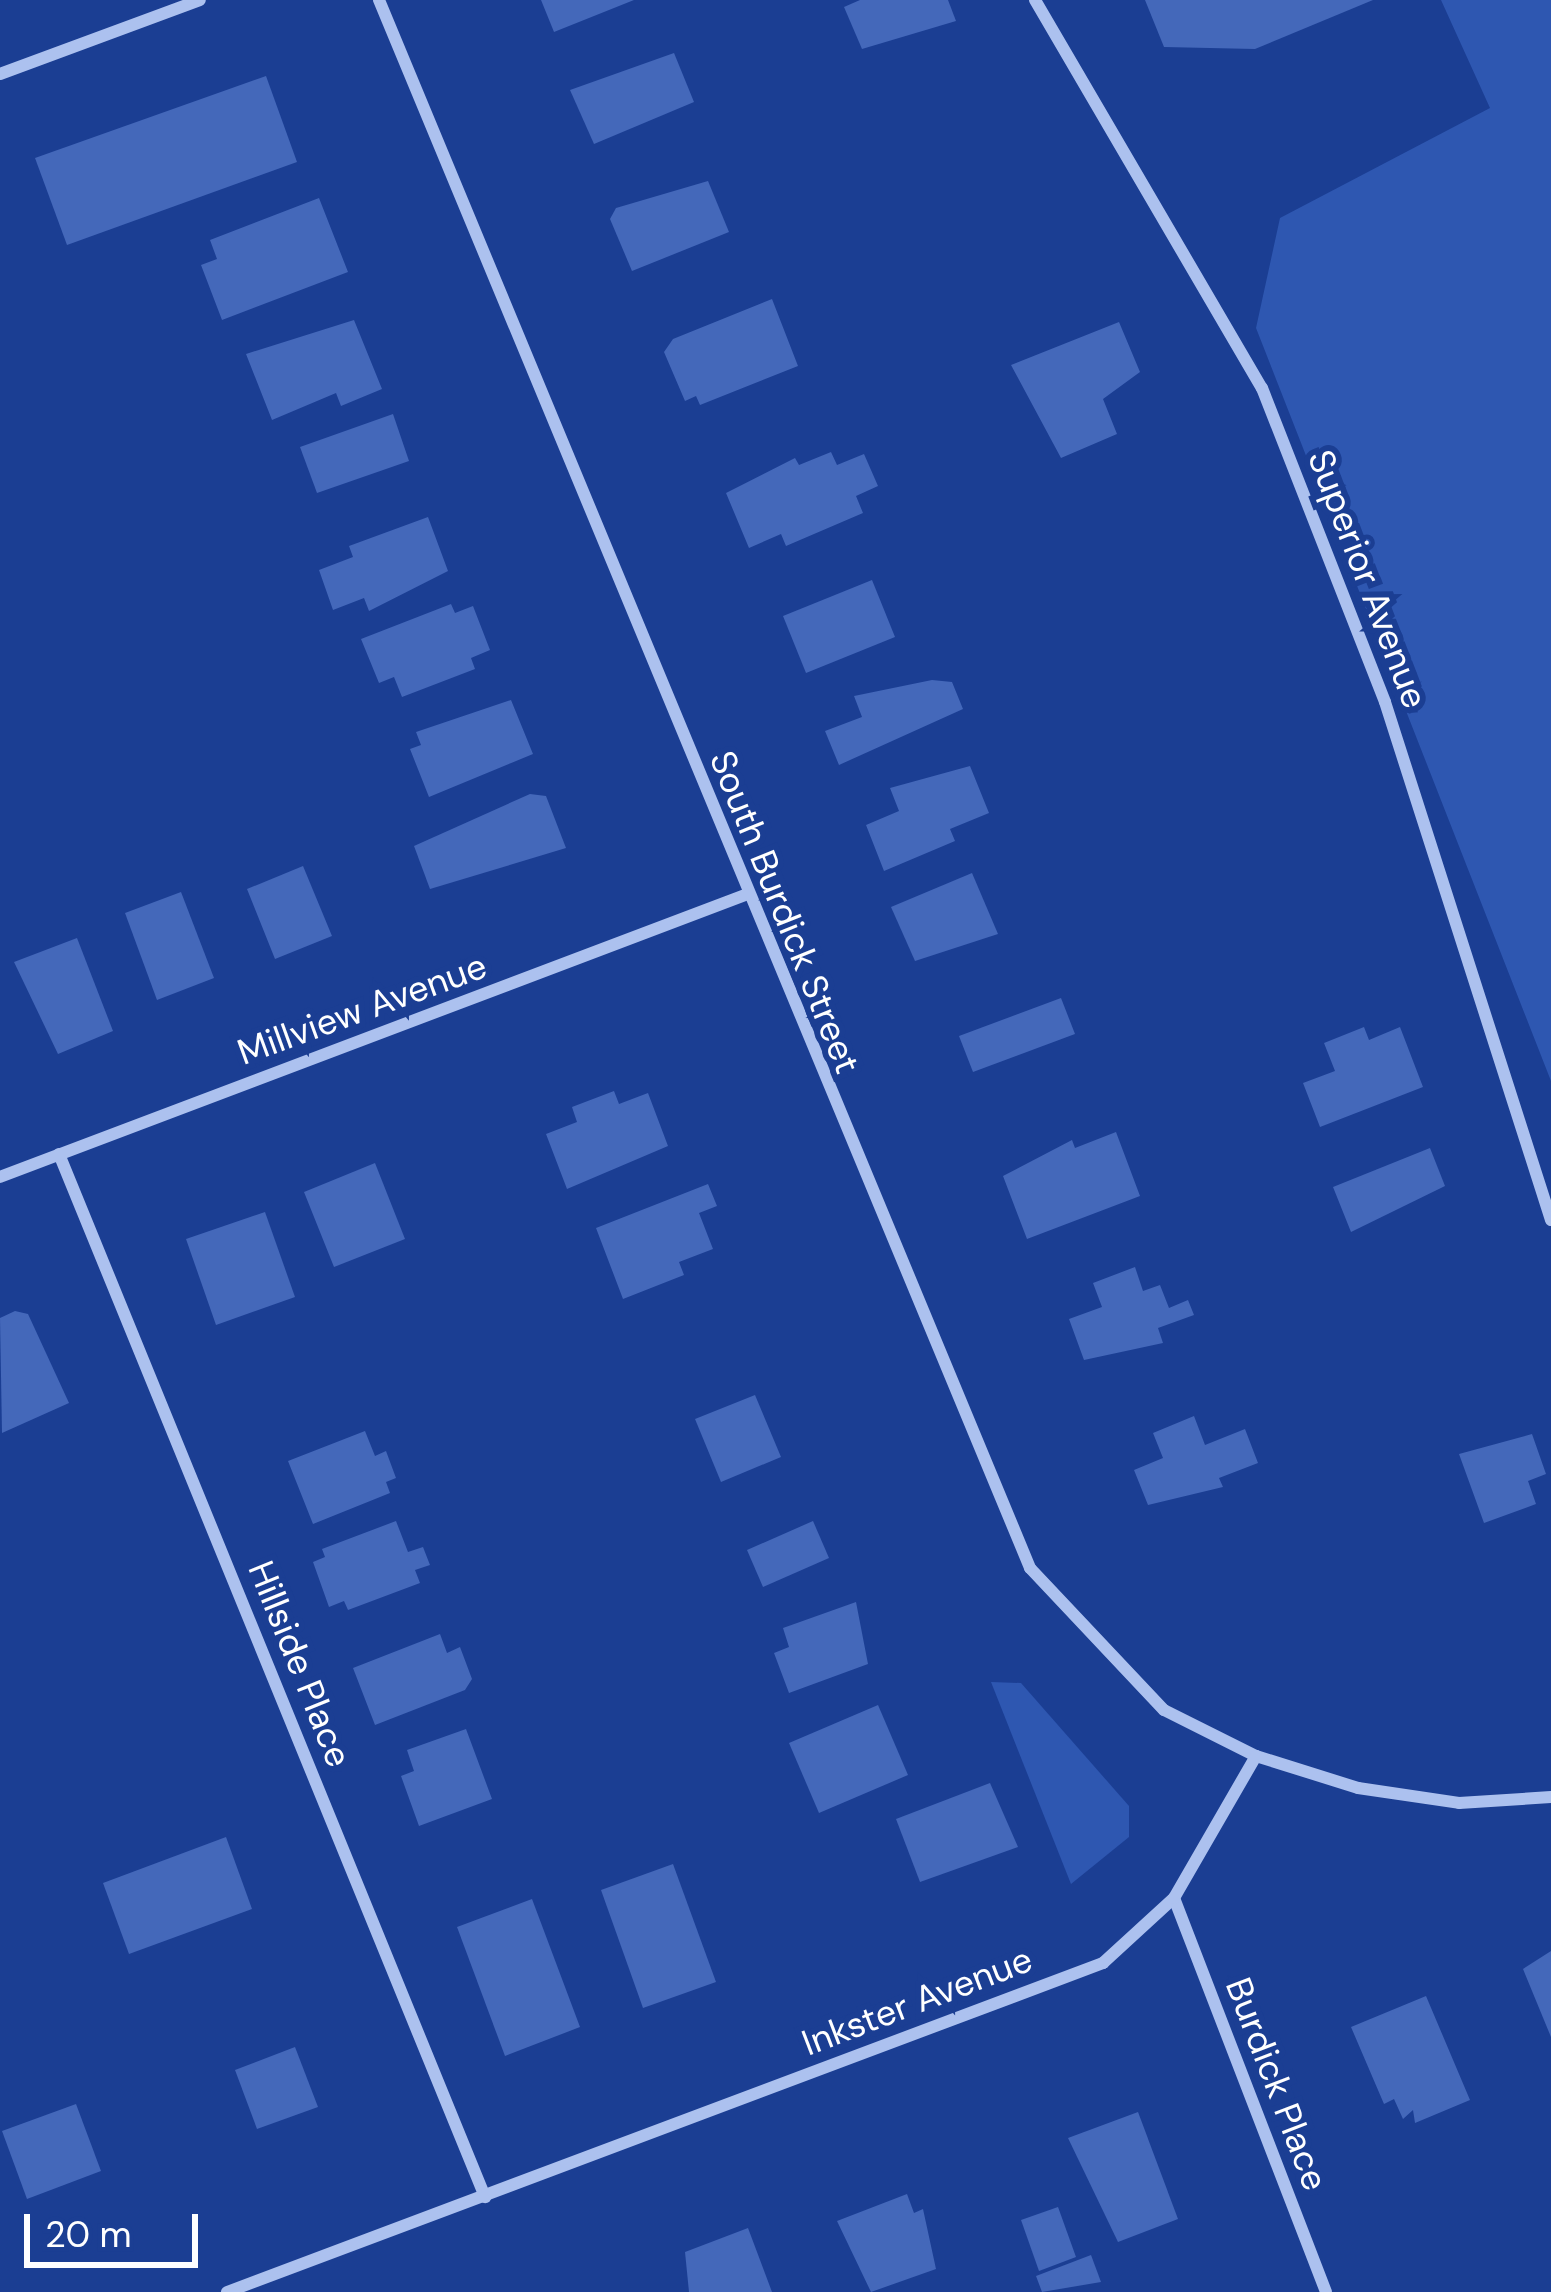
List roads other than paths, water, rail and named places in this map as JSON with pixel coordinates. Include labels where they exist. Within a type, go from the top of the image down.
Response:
[{"type":"street","points":[[0,74],[200,0]]},
{"type":"street","name":"South Burdick Street","points":[[379,0],[745,895],[1030,1568],[1163,1710],[1256,1756]]},
{"type":"street","name":"Superior Avenue","points":[[1035,0],[1262,388],[1385,702],[1551,1220]]},
{"type":"street","name":"Millview Avenue","points":[[0,1177],[745,895]]},
{"type":"street","name":"Hillside Place","points":[[59,1154],[485,2197]]},
{"type":"street","points":[[1256,1756],[1358,1788],[1459,1803],[1551,1797]]},
{"type":"street","name":"Inkster Avenue","points":[[226,2292],[1103,1963],[1174,1898],[1256,1756]]},
{"type":"street","name":"Burdick Place","points":[[1174,1898],[1326,2292]]}]
